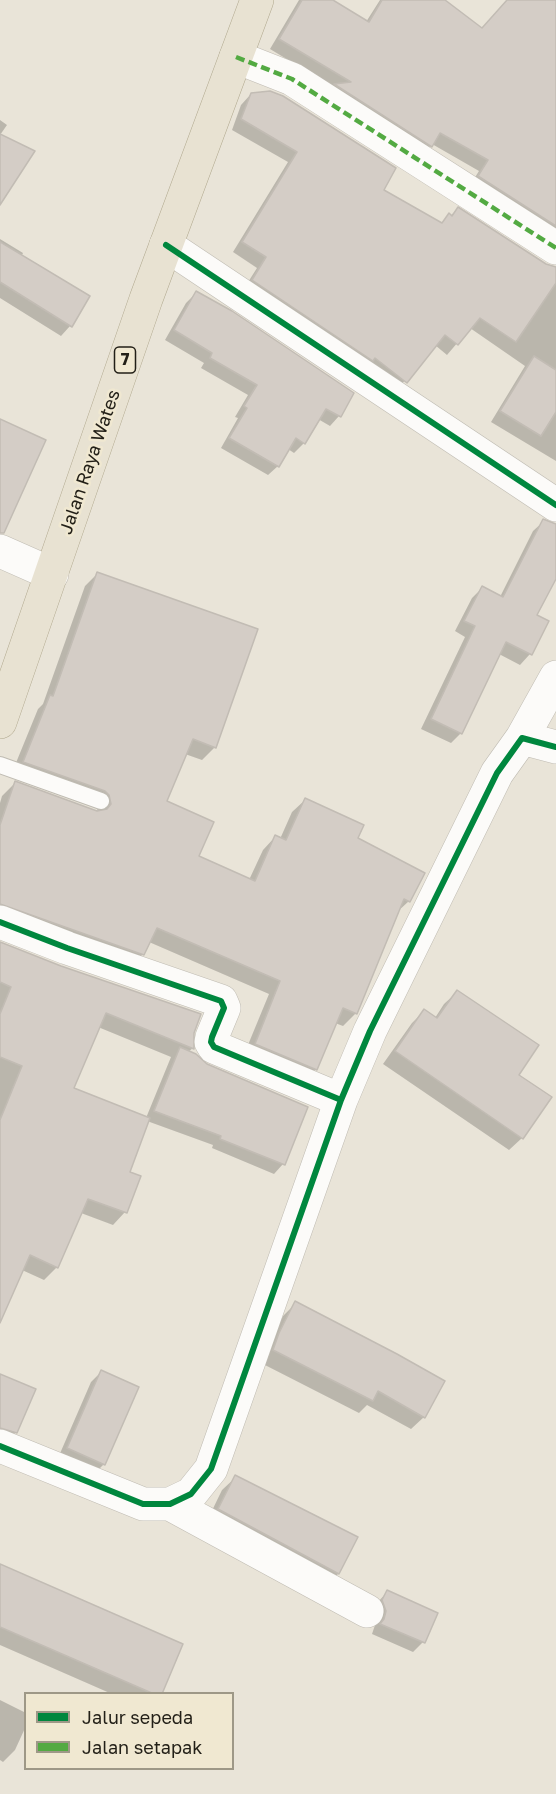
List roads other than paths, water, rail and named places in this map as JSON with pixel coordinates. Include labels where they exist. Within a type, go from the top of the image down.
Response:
[{"type":"highway","name":"Jalan Raya Wates","points":[[0,722],[166,245],[257,0]]},
{"type":"street","points":[[236,57],[292,79],[556,248]]},
{"type":"street","points":[[166,245],[556,505]]},
{"type":"street","points":[[0,551],[51,574]]},
{"type":"street","points":[[0,1446],[143,1504],[170,1504],[191,1494],[211,1469],[341,1100],[370,1031],[497,773],[522,738],[556,677]]},
{"type":"street","points":[[522,738],[556,747]]},
{"type":"street","points":[[0,922],[67,948],[221,1001],[224,1008],[212,1037],[211,1042],[214,1047],[341,1100]]},
{"type":"street","points":[[170,1504],[368,1611]]},
{"type":"lane","points":[[0,765],[100,801]]}]
